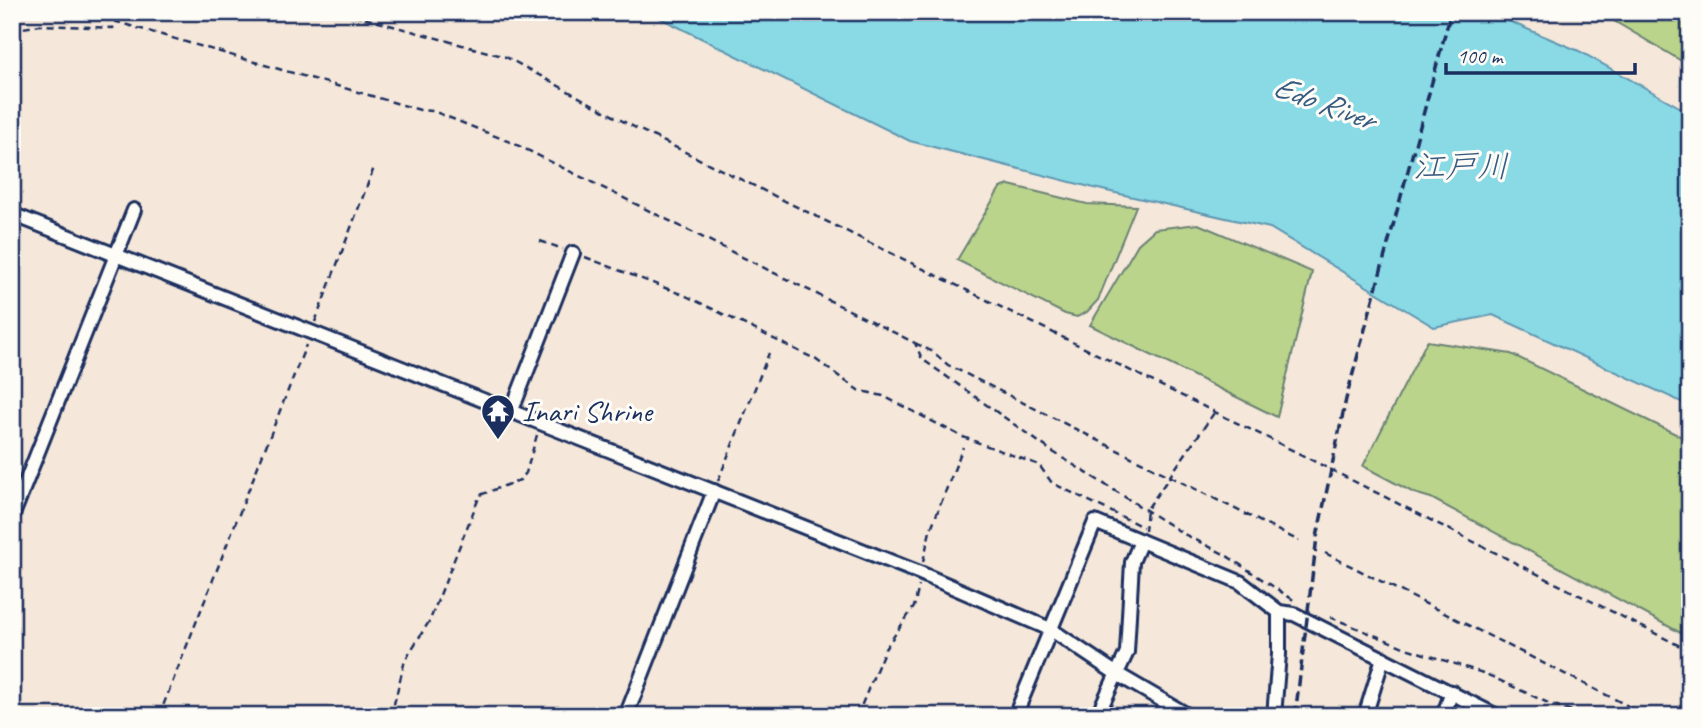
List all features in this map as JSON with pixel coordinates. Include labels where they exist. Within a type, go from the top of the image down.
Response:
[{"type":"street","points":[[12,517],[134,209]]},
{"type":"street","points":[[12,214],[542,422],[712,496],[920,573],[1049,629],[1116,674],[1189,716]]},
{"type":"street","points":[[512,410],[573,253]]},
{"type":"street","points":[[626,716],[712,496]]},
{"type":"street","points":[[1015,716],[1095,522],[1146,533],[1240,582],[1279,612],[1294,614],[1497,716]]},
{"type":"street","points":[[1097,716],[1126,652],[1132,562],[1146,533]]},
{"type":"street","points":[[1274,716],[1279,612]]},
{"type":"street","points":[[1365,716],[1383,658]]},
{"type":"street","points":[[1443,716],[1452,692]]},
{"type":"path","points":[[67,12],[117,22],[458,119],[933,352],[948,365],[1299,541]]},
{"type":"path","points":[[108,12],[115,16],[117,22]]},
{"type":"path","points":[[342,12],[506,57],[631,125],[1214,412],[1690,651]]},
{"type":"path","points":[[12,30],[40,25],[113,28],[117,22]]},
{"type":"path","points":[[159,716],[375,165]]},
{"type":"path","points":[[540,241],[686,296],[815,359],[858,390],[883,396],[963,437],[1039,465],[1052,482],[1146,533],[1147,509],[1214,412]]},
{"type":"path","points":[[915,343],[922,359],[1053,452],[1303,605]]},
{"type":"path","points":[[712,496],[769,353]]},
{"type":"path","points":[[391,716],[405,660],[430,620],[480,495],[520,480],[526,473],[542,422]]},
{"type":"path","points":[[1325,553],[1648,716]]},
{"type":"path","points":[[1324,614],[1406,648],[1486,674],[1548,704],[1587,716]]},
{"type":"green space","points":[[1599,12],[1690,12],[1690,66]]},
{"type":"green space","points":[[1009,185],[1087,204],[1136,206],[1098,300],[1087,312],[1077,317],[1065,314],[957,260],[1000,188]]},
{"type":"green space","points":[[1198,224],[1312,272],[1277,417],[1090,325],[1138,244],[1155,229]]},
{"type":"green space","points":[[1427,341],[1511,354],[1690,441],[1690,638],[1431,498],[1414,493],[1363,466]]},
{"type":"water","name":"江戸川","points":[[648,12],[1487,12],[1579,51],[1690,113],[1690,406],[1493,315],[1434,327],[1270,228],[1098,189],[910,141]]},
{"type":"waterway","points":[[735,507],[969,601]]},
{"type":"railway","points":[[1295,716],[1317,537],[1346,399],[1451,12]]},
{"type":"place","name":"Inari Shrine","points":[[498,441]]},
{"type":"water label","name":"Edo River","points":[[1324,102]]}]
